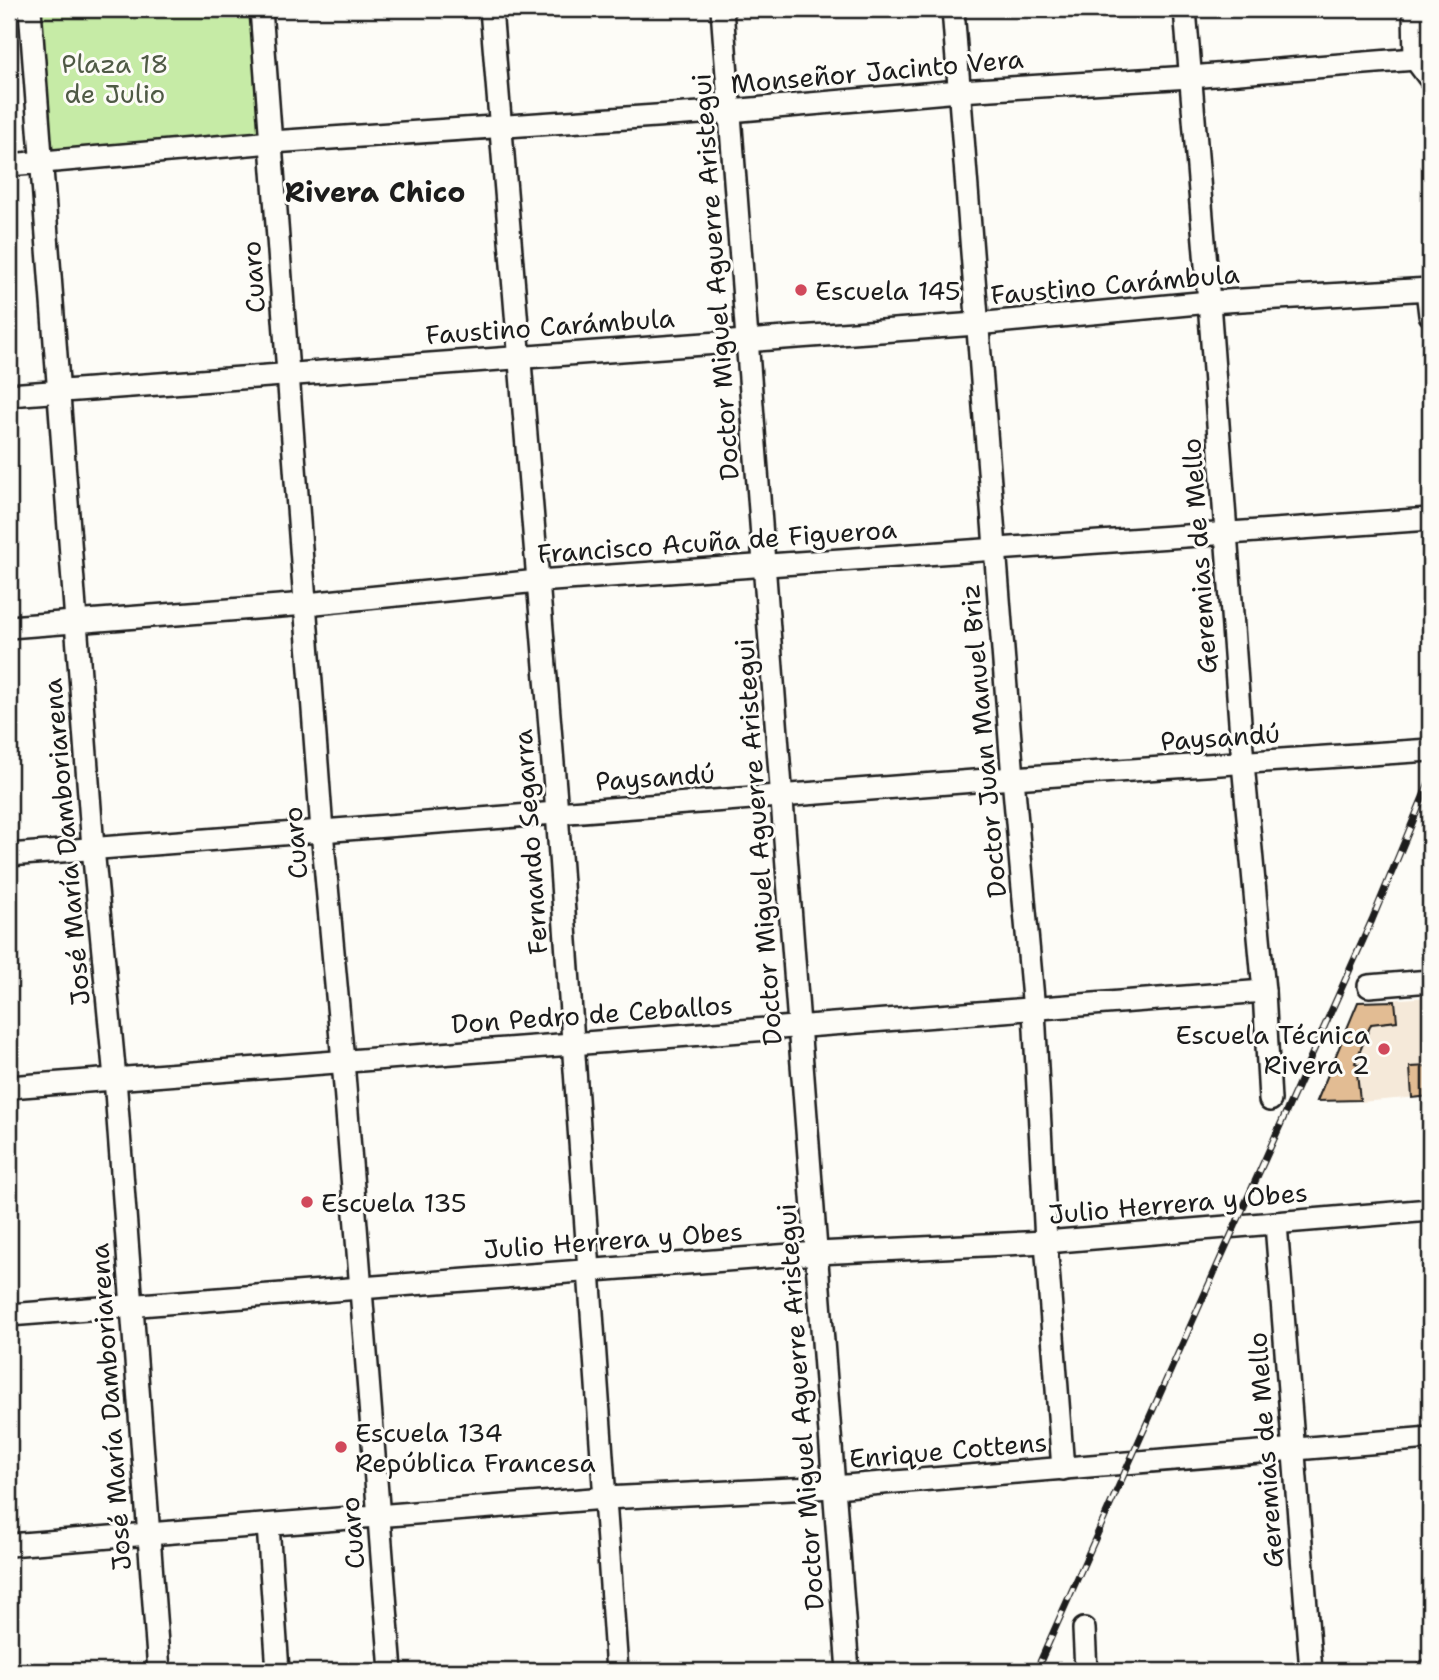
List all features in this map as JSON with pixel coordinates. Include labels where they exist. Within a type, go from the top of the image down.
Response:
[{"type":"street","name":"José María Damboriarena","points":[[30,9],[93,848],[115,1078],[159,1671]]},
{"type":"street","name":"Cuaro","points":[[261,9],[322,831],[343,1061],[391,1671]]},
{"type":"street","name":"Fernando Segarra","points":[[491,9],[557,812],[617,1671]]},
{"type":"street","name":"Doctor Miguel Aguerre Aristegui","points":[[722,9],[848,1671]]},
{"type":"street","name":"Doctor Juan Manuel Briz","points":[[953,9],[976,324],[1034,1010],[1046,1242],[1062,1469]]},
{"type":"street","name":"Geremias de Mello","points":[[1185,9],[1243,763],[1264,992],[1270,1100]]},
{"type":"street","points":[[1414,9],[1415,59],[1430,79]]},
{"type":"street","name":"Monseñor Jacinto Vera","points":[[9,165],[271,142],[730,111],[959,91],[1190,77],[1415,59]]},
{"type":"street","points":[[1429,289],[1430,314]]},
{"type":"street","name":"Faustino Carámbula","points":[[9,395],[976,324],[1209,302],[1429,289]]},
{"type":"street","name":"Francisco Acuña de Figueroa","points":[[9,627],[306,604],[538,582],[1430,519]]},
{"type":"street","name":"Paysandú","points":[[9,855],[1013,778],[1430,750]]},
{"type":"street","points":[[1369,986],[1430,981]]},
{"type":"street","name":"Don Pedro de Ceballos","points":[[9,1087],[1264,992]]},
{"type":"street","name":"Julio Herrera y Obes","points":[[9,1315],[817,1253],[1046,1242],[1430,1210]]},
{"type":"street","name":"Geremias de Mello","points":[[1276,1224],[1311,1671]]},
{"type":"street","name":"Enrique Cottens","points":[[9,1545],[606,1498],[834,1488],[1430,1438]]},
{"type":"street","points":[[268,1525],[278,1671]]},
{"type":"street","points":[[1084,1629],[1086,1671]]},
{"type":"shaded area","name":"Escuela Técnica Rivera 2","points":[[1430,997],[1430,1096],[1360,1102],[1317,1101],[1358,1002]]},
{"type":"green space","name":"Plaza 18 de Julio","points":[[39,9],[252,9],[261,137],[49,153]]},
{"type":"building","points":[[1395,1001],[1397,1021],[1371,1024],[1355,1063],[1360,1065],[1357,1073],[1360,1100],[1317,1101],[1358,1002]]},
{"type":"building","points":[[1430,1066],[1430,1096],[1412,1098],[1410,1067]]},
{"type":"railway","points":[[1036,1671],[1372,920],[1430,780]]},
{"type":"place","name":"Escuela 145","points":[[801,290]]},
{"type":"place","name":"Escuela Técnica Rivera 2","points":[[1384,1049]]},
{"type":"place","name":"Escuela 135","points":[[307,1202]]},
{"type":"place","name":"Escuela 134 República Francesa","points":[[341,1447]]},
{"type":"district","name":"Rivera Chico","points":[[375,192]]}]
